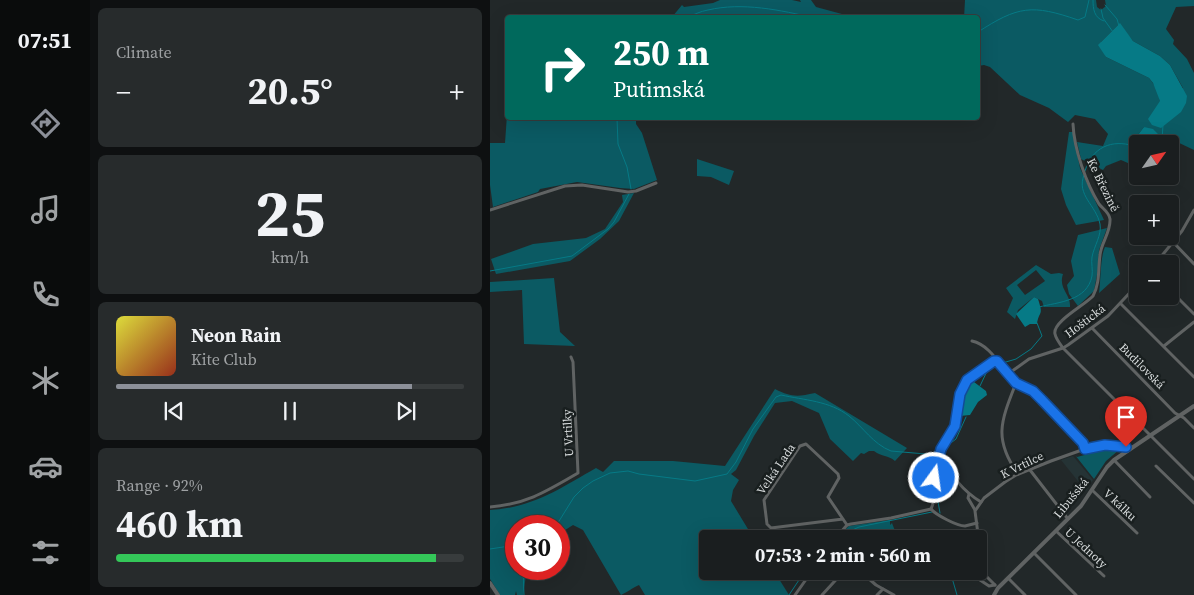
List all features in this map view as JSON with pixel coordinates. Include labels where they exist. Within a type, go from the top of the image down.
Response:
[{"type":"street","name":"Ke Březině","points":[[1063,348],[1055,335],[1056,330],[1065,318],[1093,296],[1096,290],[1100,269],[1100,254],[1109,229],[1110,218],[1108,212],[1100,204],[1086,176],[1077,148],[1074,124]]},
{"type":"street","points":[[490,210],[565,186],[582,185],[628,192],[656,183]]},
{"type":"street","points":[[1179,234],[1193,216],[1194,210]]},
{"type":"street","points":[[1162,255],[1171,245]]},
{"type":"street","points":[[1176,245],[1194,264]]},
{"type":"street","name":"Hoštická","points":[[1008,374],[1029,359],[1063,348],[1092,328],[1121,304],[1129,295]]},
{"type":"street","points":[[1179,299],[1194,314]]},
{"type":"street","points":[[1121,304],[1194,377]]},
{"type":"street","points":[[1164,346],[1194,322]]},
{"type":"street","name":"Budilovská","points":[[1092,328],[1194,428]]},
{"type":"street","points":[[972,341],[988,351],[1016,383],[1033,391],[1083,443],[1085,449]]},
{"type":"street","points":[[1063,348],[1194,479]]},
{"type":"street","name":"U Vrtilky","points":[[490,507],[517,503],[540,496],[578,473],[572,357]]},
{"type":"street","points":[[933,511],[932,483],[941,451],[955,426],[958,400],[967,380],[991,362],[999,363]]},
{"type":"street","points":[[1016,383],[1001,427],[1007,459],[1018,474]]},
{"type":"street","name":"Libušská","points":[[994,595],[996,587],[1008,578],[1069,519],[1114,460],[1194,406]]},
{"type":"street","name":"Velká Lada","points":[[843,519],[771,528],[767,524],[764,500],[800,446],[806,444],[838,474],[838,478],[828,497],[843,519],[847,525]]},
{"type":"street","name":"K Vrtilce","points":[[975,511],[993,490],[1018,474],[1085,449],[1105,445],[1132,447]]},
{"type":"street","points":[[941,451],[946,467],[968,494],[981,502]]},
{"type":"street","points":[[1114,460],[1150,497]]},
{"type":"street","points":[[1156,466],[1192,498],[1194,503]]},
{"type":"street","points":[[1030,470],[1069,519]]},
{"type":"street","points":[[934,478],[956,478]]},
{"type":"street","name":"V kálku","points":[[1092,490],[1137,533]]},
{"type":"street","points":[[968,494],[968,498],[975,511],[978,530]]},
{"type":"street","points":[[843,530],[847,525],[933,511],[959,525],[964,526],[977,523]]},
{"type":"street","name":"U Jednoty","points":[[1056,532],[1104,576]]},
{"type":"street","points":[[1034,553],[1076,595]]},
{"type":"street","points":[[987,577],[996,587]]},
{"type":"street","points":[[1008,578],[1025,595]]},
{"type":"street","points":[[795,595],[806,580]]},
{"type":"street","points":[[822,595],[836,580]]},
{"type":"street","points":[[872,580],[894,595]]},
{"type":"street","points":[[980,580],[992,587],[996,587]]},
{"type":"street","points":[[490,583],[498,595]]},
{"type":"street","points":[[877,595],[883,589]]},
{"type":"shaded area","points":[[720,0],[792,0],[801,2],[800,0],[811,0],[816,7],[846,15],[674,15],[682,5],[684,7],[713,3]]},
{"type":"shaded area","points":[[965,0],[1096,0],[1097,7],[1101,10],[1106,6],[1105,0],[1194,0],[1194,6],[1176,7],[1166,29],[1174,40],[1173,44],[1187,59],[1194,73],[1194,150],[1179,143],[1179,135],[1153,135],[1144,127],[1138,135],[1129,135],[1129,164],[1121,160],[1106,166],[1103,170],[1081,159],[1077,142],[1103,146],[1108,134],[1095,119],[1075,115],[1068,122],[1049,108],[1020,95],[990,67],[980,66],[980,15],[964,15]],"holes":[[[1119,24],[1133,41],[1160,56],[1170,65],[1183,88],[1160,101],[1158,92],[1149,78],[1106,57],[1101,42]]]},
{"type":"shaded area","points":[[1120,23],[1133,41],[1160,56],[1170,65],[1187,96],[1186,103],[1181,112],[1161,128],[1152,125],[1148,119],[1160,101],[1153,83],[1149,78],[1106,57],[1098,45]]},
{"type":"shaded area","points":[[507,120],[636,120],[657,180],[634,189],[577,182],[540,189],[538,192],[493,207],[490,185],[490,143],[505,143]]},
{"type":"shaded area","points":[[1144,127],[1153,129],[1159,135],[1138,135]]},
{"type":"shaded area","points":[[1069,132],[1073,132],[1080,168],[1104,220],[1076,225],[1066,205],[1061,189]]},
{"type":"shaded area","points":[[697,159],[734,171],[729,185],[711,177],[697,176]]},
{"type":"shaded area","points":[[634,193],[619,221],[600,239],[570,261],[496,274],[491,259],[533,244],[586,238],[605,229],[623,202],[622,195]]},
{"type":"shaded area","points":[[1107,228],[1099,250],[1094,291],[1078,306],[1069,294],[1067,285],[1074,276],[1071,261],[1078,235]]},
{"type":"shaded area","points":[[1105,247],[1112,248],[1120,274],[1099,293],[1101,263]]},
{"type":"shaded area","points":[[1036,265],[1051,274],[1063,274],[1062,284],[1069,298],[1070,307],[1044,307],[1042,301],[1034,297],[1018,310],[1015,319],[1007,312],[1013,298],[1006,288]],"holes":[[[1036,270],[1045,281],[1025,295],[1017,285]]]},
{"type":"shaded area","points":[[554,278],[560,332],[575,346],[524,344],[522,290],[490,292],[490,282]]},
{"type":"shaded area","points":[[1034,297],[1038,299],[1041,309],[1037,324],[1030,324],[1025,327],[1016,314]]},
{"type":"shaded area","points":[[974,382],[986,391],[987,395],[978,402],[970,415],[960,416],[964,392]]},
{"type":"shaded area","points":[[775,389],[794,396],[815,393],[907,448],[895,461],[874,451],[869,451],[864,454],[861,453],[853,461],[830,439],[819,413],[792,401],[775,403],[754,436],[736,470],[731,474],[739,480],[733,490],[731,501],[749,530],[699,530],[699,580],[780,580],[789,595],[645,595],[639,585],[621,595],[583,530],[573,525],[570,527],[570,515],[505,515],[505,580],[525,580],[523,595],[517,595],[516,591],[515,595],[500,595],[490,579],[490,510],[519,505],[546,496],[596,468],[603,472],[614,461],[673,461],[725,466]]},
{"type":"shaded area","points":[[1106,447],[1120,449],[1106,461],[1094,479],[1075,455],[1077,457],[1103,450]]},
{"type":"shaded area","points":[[1073,456],[1093,480],[1086,491],[1061,460]]},
{"type":"shaded area","points":[[890,520],[890,525],[892,523],[895,530],[845,530],[849,526]]},
{"type":"waterway","points":[[980,31],[1004,17],[1026,10],[1049,11],[1078,20],[1085,17],[1089,0]]},
{"type":"waterway","points":[[1093,0],[1096,15],[1104,21]]},
{"type":"waterway","points":[[1105,5],[1117,19],[1119,26]]},
{"type":"waterway","points":[[693,15],[705,11],[734,7],[761,8],[801,15]]},
{"type":"waterway","points":[[1101,9],[1103,18],[1113,32]]},
{"type":"waterway","points":[[617,120],[618,144],[627,167],[631,189]]},
{"type":"waterway","points":[[1162,135],[1163,125]]},
{"type":"waterway","points":[[1085,171],[1093,156],[1104,147],[1118,144],[1129,145]]},
{"type":"waterway","points":[[1039,307],[1063,302],[1078,295],[1084,291],[1092,276],[1092,257],[1100,232],[1100,224],[1098,217],[1084,194],[1082,182],[1084,175]]},
{"type":"waterway","points":[[490,271],[572,256],[608,229],[614,222],[629,194]]},
{"type":"waterway","points":[[980,386],[989,367],[1016,359],[1031,349],[1042,336],[1037,323]]},
{"type":"waterway","points":[[563,515],[574,497],[583,488],[610,473],[628,471],[695,481],[727,474],[736,462],[753,429],[776,397],[781,395],[816,402],[842,411],[879,444],[891,451],[937,455]]},
{"type":"waterway","points":[[943,449],[956,439],[966,417]]},
{"type":"waterway","points":[[933,476],[934,462],[940,451]]},
{"type":"waterway","points":[[935,485],[940,513]]},
{"type":"waterway","points":[[852,530],[932,512]]},
{"type":"waterway","points":[[490,549],[505,547]]},
{"type":"waterway","points":[[523,580],[524,595]]},
{"type":"waterway","points":[[789,595],[799,580]]},
{"type":"waterway","points":[[953,580],[957,595]]},
{"type":"route","points":[[934,478],[941,449],[954,429],[958,400],[967,380],[994,361],[997,361],[1016,383],[1033,391],[1083,443],[1085,449],[1105,445],[1126,447]]}]
